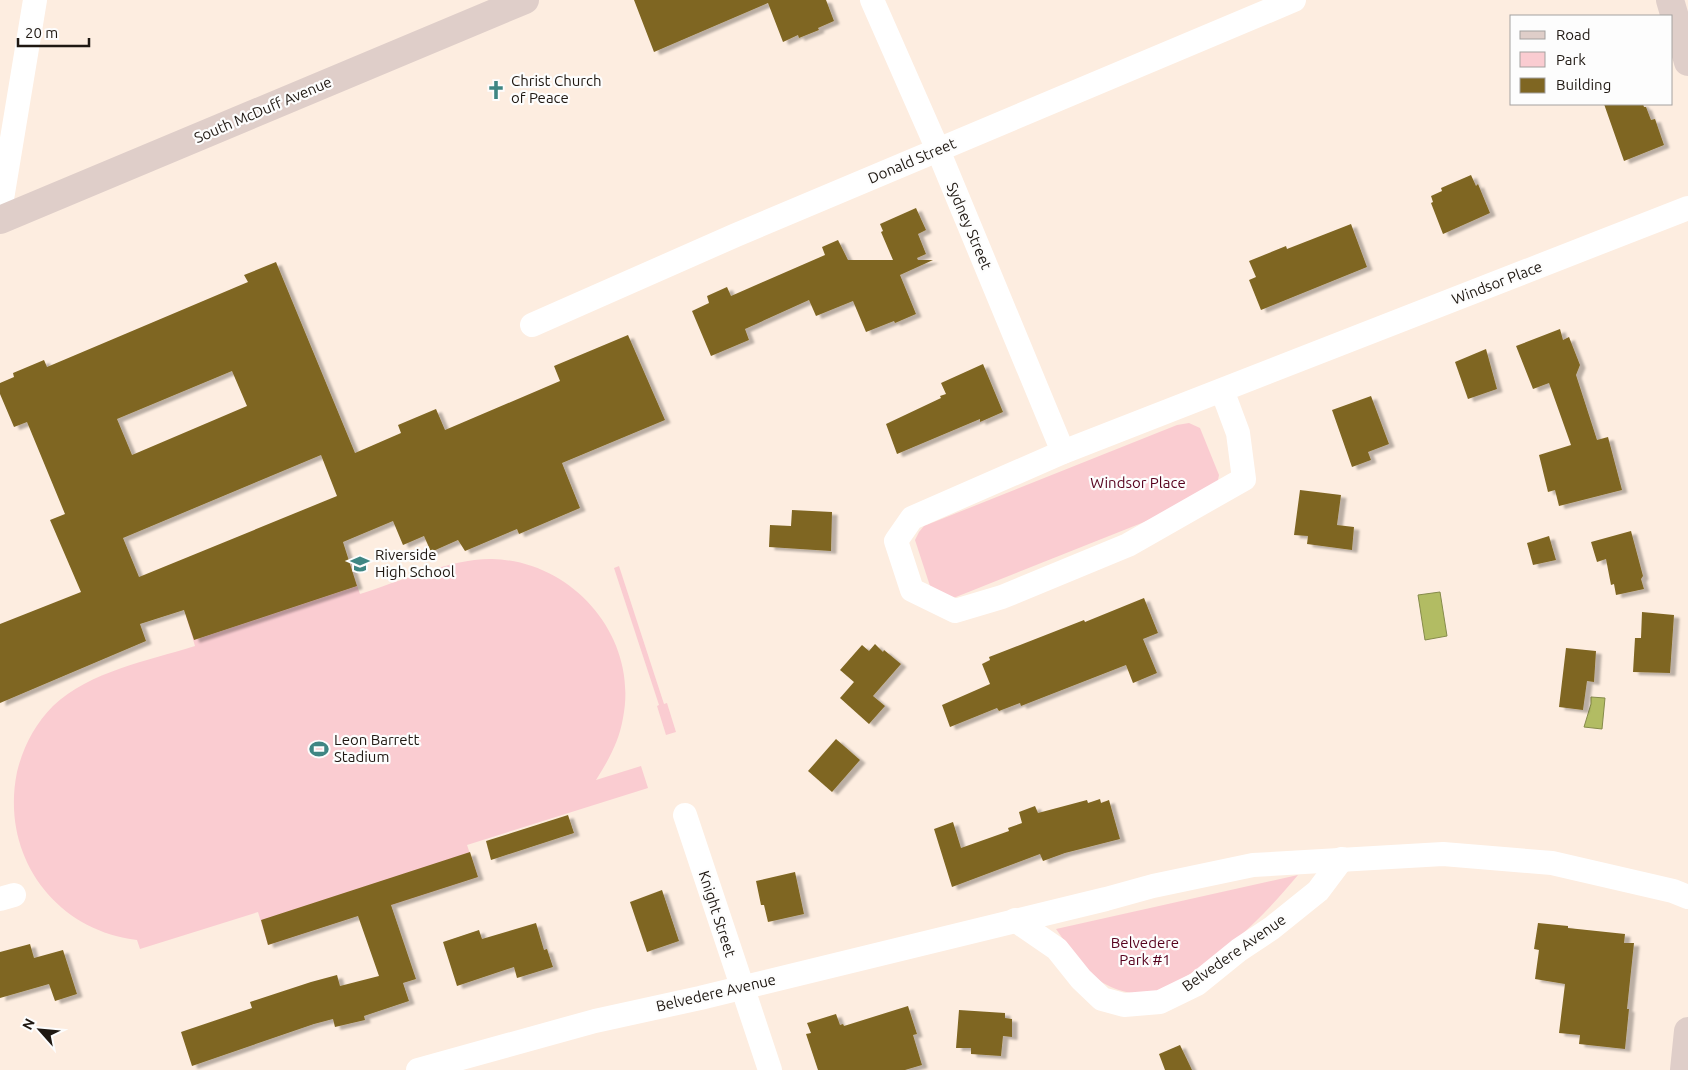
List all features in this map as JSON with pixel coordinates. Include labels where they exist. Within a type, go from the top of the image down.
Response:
[{"type":"main road","name":"South McDuff Avenue","points":[[0,220],[525,0]]},
{"type":"main road","points":[[1670,0],[1688,62]]},
{"type":"main road","points":[[1684,1070],[1688,1031]]},
{"type":"street","points":[[0,211],[35,0]]},
{"type":"street","name":"Sydney Street","points":[[872,0],[938,150],[1063,452]]},
{"type":"street","name":"Donald Street","points":[[532,325],[736,234],[1285,2]]},
{"type":"street","name":"Windsor Place","points":[[1222,390],[1238,433],[1244,479],[1128,545],[1002,597],[955,611],[912,590],[896,541],[912,518],[1063,452],[1688,208]]},
{"type":"street","name":"Knight Street","points":[[685,815],[770,1070]]},
{"type":"street","name":"Belvedere Avenue","points":[[418,1070],[448,1066],[595,1021],[742,988],[1153,886],[1253,865],[1443,854],[1552,863],[1673,891],[1688,897]]},
{"type":"street","name":"Belvedere Avenue","points":[[1016,920],[1057,949],[1081,979],[1102,999],[1124,1005],[1160,1002],[1197,984],[1239,950],[1272,928],[1318,891],[1342,859]]},
{"type":"green space","name":"Windsor Place","points":[[1189,423],[1200,428],[1219,475],[1217,485],[1202,499],[951,599],[930,586],[915,540],[924,526],[1177,425]]},
{"type":"green space","name":"Leon Barrett Stadium","points":[[348,558],[360,594],[443,566],[460,562],[492,559],[522,563],[549,573],[573,589],[594,609],[610,633],[621,659],[625,688],[623,718],[619,735],[609,758],[596,780],[641,766],[648,788],[467,845],[478,877],[268,945],[258,912],[140,949],[137,940],[107,933],[81,921],[58,904],[40,883],[26,859],[17,832],[14,803],[17,772],[23,754],[35,728],[47,713],[68,694],[84,684],[120,668],[195,646],[186,616]]},
{"type":"green space","points":[[619,566],[664,704],[667,703],[676,732],[666,735],[657,706],[659,705],[614,568]]},
{"type":"green space","name":"Belvedere Park #1","points":[[1298,875],[1259,918],[1230,945],[1199,968],[1159,992],[1139,994],[1126,992],[1100,981],[1079,960],[1056,929]]},
{"type":"shaded area","points":[[1440,592],[1447,636],[1425,640],[1418,595]]},
{"type":"shaded area","points":[[1591,697],[1605,698],[1602,729],[1584,727],[1591,704]]},
{"type":"building","points":[[634,0],[826,0],[834,21],[818,28],[819,30],[799,38],[798,35],[783,42],[768,3],[654,52]]},
{"type":"building","points":[[1604,105],[1643,105],[1651,120],[1655,119],[1664,145],[1624,161]]},
{"type":"building","points":[[1471,175],[1476,186],[1478,184],[1490,213],[1443,234],[1431,203],[1433,202],[1431,196],[1442,191],[1441,188]]},
{"type":"building","points":[[916,208],[926,230],[918,234],[926,254],[917,258],[918,260],[933,260],[900,275],[916,314],[866,332],[853,301],[816,316],[809,300],[745,329],[749,340],[711,356],[692,311],[709,303],[707,296],[727,287],[731,296],[825,255],[822,247],[838,240],[848,260],[893,260],[881,232],[883,231],[880,224]]},
{"type":"building","points":[[1351,224],[1367,267],[1261,310],[1249,280],[1256,277],[1249,261],[1286,246],[1287,249]]},
{"type":"building","points":[[276,262],[355,453],[401,433],[398,425],[436,409],[445,430],[560,381],[554,366],[628,335],[665,420],[562,463],[580,508],[519,534],[517,529],[465,551],[458,540],[431,552],[424,536],[403,545],[393,521],[343,542],[357,586],[194,640],[184,610],[140,624],[146,641],[0,703],[0,624],[81,592],[50,520],[65,514],[27,422],[14,427],[0,394],[0,383],[14,377],[13,373],[44,360],[47,367],[248,282],[244,275]],"holes":[[[232,371],[247,406],[132,455],[117,419]],[[321,455],[337,496],[139,577],[123,538]]]},
{"type":"building","points":[[1560,329],[1563,340],[1569,337],[1580,365],[1576,375],[1597,440],[1608,437],[1622,490],[1559,506],[1555,490],[1548,492],[1539,455],[1571,445],[1549,383],[1533,389],[1516,346]]},
{"type":"building","points":[[1486,349],[1497,389],[1468,399],[1455,362]]},
{"type":"building","points":[[983,364],[1003,412],[980,422],[980,419],[897,454],[886,424],[941,398],[940,396],[946,394],[941,383]]},
{"type":"building","points":[[1371,396],[1389,444],[1368,452],[1371,460],[1352,467],[1332,410]]},
{"type":"building","points":[[1300,490],[1341,495],[1337,525],[1354,527],[1352,550],[1307,544],[1308,536],[1294,535]]},
{"type":"building","points":[[792,510],[832,512],[831,551],[769,547],[770,525],[791,526]]},
{"type":"building","points":[[1631,531],[1643,576],[1641,579],[1644,589],[1616,595],[1614,584],[1611,585],[1606,559],[1597,562],[1591,542]]},
{"type":"building","points":[[1549,536],[1556,560],[1533,565],[1527,543]]},
{"type":"building","points":[[1144,598],[1158,633],[1143,639],[1157,673],[1133,683],[1126,665],[1021,706],[1020,703],[999,711],[997,708],[950,727],[942,705],[990,684],[982,664],[990,660],[989,657]]},
{"type":"building","points":[[1642,612],[1674,615],[1670,673],[1633,672],[1635,638],[1641,638]]},
{"type":"building","points":[[875,644],[901,664],[873,696],[885,706],[869,724],[840,698],[854,682],[840,670],[862,645],[869,651]]},
{"type":"building","points":[[1566,648],[1596,651],[1594,682],[1587,681],[1583,710],[1559,707]]},
{"type":"building","points":[[836,739],[860,760],[832,792],[808,771]]},
{"type":"building","points":[[1100,799],[1101,803],[1109,800],[1120,839],[1065,853],[1043,861],[1040,854],[952,887],[934,829],[953,822],[961,848],[1009,831],[1008,828],[1022,823],[1019,812],[1035,806],[1038,813],[1087,800],[1088,803]]},
{"type":"building","points":[[568,815],[574,833],[491,860],[486,841]]},
{"type":"building","points":[[470,852],[478,877],[391,905],[416,979],[403,983],[409,1001],[364,1016],[365,1020],[335,1027],[333,1019],[314,1024],[192,1066],[181,1032],[252,1008],[250,1002],[311,982],[337,975],[340,986],[379,976],[358,916],[268,945],[261,920]]},
{"type":"building","points":[[795,872],[804,914],[768,922],[764,905],[761,905],[756,881]]},
{"type":"building","points":[[662,890],[679,941],[647,952],[630,902]]},
{"type":"building","points":[[536,923],[544,950],[547,949],[553,967],[517,978],[514,967],[457,986],[443,942],[479,930],[482,939]]},
{"type":"building","points":[[1538,923],[1625,934],[1624,943],[1634,943],[1625,1049],[1579,1044],[1580,1035],[1559,1033],[1565,984],[1535,979],[1539,950],[1534,949]]},
{"type":"building","points":[[30,944],[34,958],[63,950],[77,994],[55,1001],[49,984],[0,998],[0,952]]},
{"type":"building","points":[[908,1006],[917,1034],[913,1035],[922,1065],[905,1070],[818,1070],[806,1034],[811,1033],[807,1023],[836,1014],[840,1025],[843,1024],[844,1026]]},
{"type":"building","points":[[959,1010],[1005,1013],[1005,1018],[1012,1019],[1012,1037],[1003,1036],[1001,1056],[971,1054],[971,1048],[956,1048]]},
{"type":"building","points":[[1180,1045],[1192,1070],[1165,1070],[1159,1054]]},
{"type":"place","name":"Christ Church of Peace","points":[[496,90]]},
{"type":"place","name":"Riverside High School","points":[[360,564]]},
{"type":"place","name":"Leon Barrett Stadium","points":[[319,749]]}]
